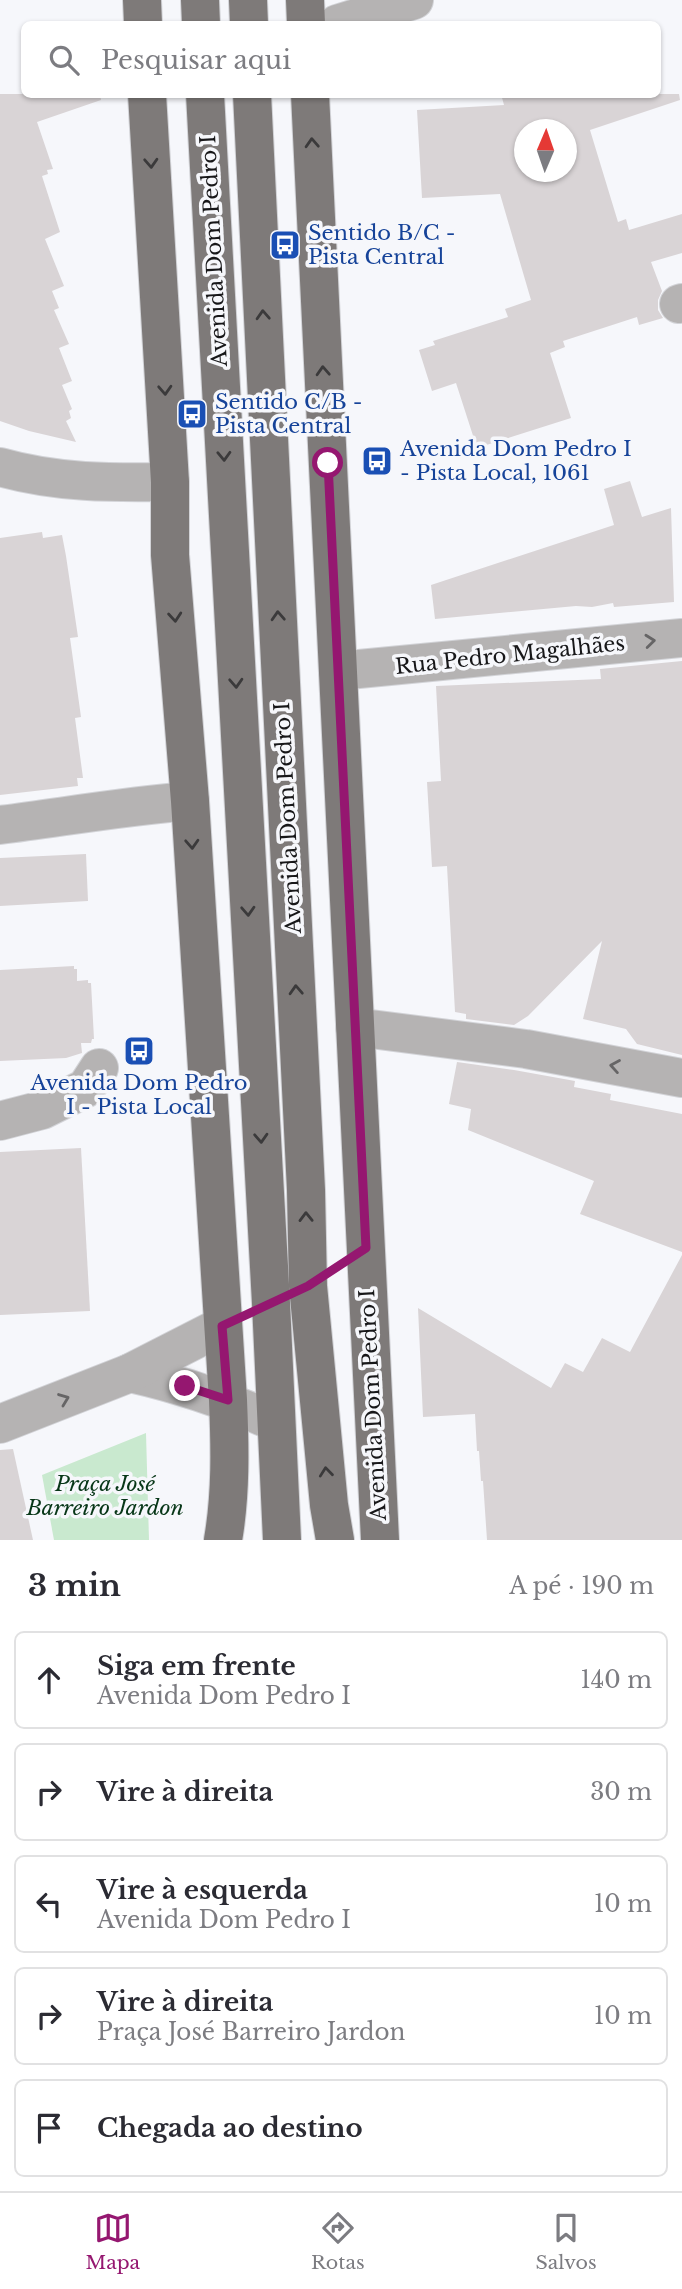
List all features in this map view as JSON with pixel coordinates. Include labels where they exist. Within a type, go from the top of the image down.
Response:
[{"type":"main road","points":[[142,0],[144,21]]},
{"type":"main road","points":[[200,0],[201,21]]},
{"type":"main road","points":[[248,0],[249,21]]},
{"type":"main road","points":[[305,0],[306,21]]},
{"type":"main road","points":[[147,98],[170,482],[170,555],[190,801],[228,1400],[228,1485],[223,1540]]},
{"type":"main road","name":"Avenida Dom Pedro I","points":[[205,98],[282,1540]]},
{"type":"main road","name":"Avenida Dom Pedro I","points":[[252,98],[306,1191],[308,1286],[329,1505],[335,1540]]},
{"type":"main road","name":"Avenida Dom Pedro I","points":[[310,98],[380,1540]]},
{"type":"main road","points":[[222,1326],[308,1286],[366,1248]]},
{"type":"street","points":[[347,21],[414,0]]},
{"type":"street","points":[[0,467],[36,477],[115,484],[170,482]]},
{"type":"street","name":"Rua Pedro Magalhães","points":[[338,671],[682,638]]},
{"type":"street","points":[[0,825],[105,812],[135,805],[190,801]]},
{"type":"street","points":[[355,1027],[526,1049],[682,1078]]},
{"type":"street","points":[[0,1121],[42,1110],[86,1088],[99,1068]]},
{"type":"street","points":[[0,1424],[130,1373],[222,1326]]},
{"type":"street","points":[[130,1373],[228,1400],[276,1423]]},
{"type":"green space","name":"Praça José Barreiro Jardon","points":[[146,1433],[149,1540],[54,1540],[42,1475]]},
{"type":"building","points":[[0,94],[21,94],[21,98],[101,98],[37,122],[53,169],[47,170],[48,174],[42,176],[60,232],[45,239],[64,286],[52,291],[59,308],[54,310],[69,344],[59,348],[72,381],[62,385],[72,409],[69,411],[71,418],[66,421],[76,442],[0,421]]},
{"type":"building","points":[[661,94],[679,94],[680,100],[590,130],[618,222],[626,219],[629,230],[682,214],[682,253],[651,262],[662,291],[658,310],[663,318],[639,325],[637,317],[563,341],[565,347],[550,353],[571,418],[477,448],[456,383],[432,391],[419,350],[435,345],[433,341],[508,317],[505,309],[531,300],[500,194],[422,198],[417,110],[504,105],[502,98],[661,98]]},
{"type":"building","points":[[630,481],[642,517],[671,508],[674,602],[614,607],[613,603],[592,607],[576,606],[435,619],[431,585],[614,525],[604,489]]},
{"type":"building","points":[[42,532],[43,538],[62,535],[66,556],[78,637],[70,638],[81,717],[75,718],[83,778],[77,778],[78,786],[0,795],[0,538]]},
{"type":"building","points":[[682,661],[682,1055],[637,1044],[626,1029],[583,1019],[602,941],[528,1016],[514,1025],[466,1019],[466,1014],[455,1012],[447,866],[432,867],[427,782],[441,781],[436,686],[601,679],[600,669]]},
{"type":"building","points":[[86,854],[88,901],[0,906],[0,858]]},
{"type":"building","points":[[74,966],[74,969],[77,969],[77,981],[88,980],[88,983],[91,983],[94,1039],[91,1043],[81,1043],[82,1053],[66,1058],[0,1061],[0,970]]},
{"type":"building","points":[[457,1062],[575,1081],[574,1087],[611,1094],[610,1100],[682,1114],[682,1252],[580,1214],[594,1181],[468,1130],[471,1109],[449,1104]]},
{"type":"building","points":[[81,1148],[90,1311],[0,1315],[0,1152]]},
{"type":"building","points":[[682,1255],[682,1540],[487,1540],[475,1414],[423,1417],[418,1308],[551,1388],[565,1363],[583,1372],[602,1338],[630,1352]]},
{"type":"building","points":[[13,1449],[33,1540],[0,1540],[0,1450]]},
{"type":"place","name":"Sentido B/C - Pista Central","points":[[285,245]]},
{"type":"place","name":"Sentido C/B - Pista Central","points":[[192,414]]},
{"type":"place","name":"Avenida Dom Pedro I - Pista Local, 1061","points":[[377,461]]},
{"type":"place","name":"Avenida Dom Pedro I - Pista Local","points":[[139,1051]]},
{"type":"route","points":[[185,1386],[228,1400],[222,1326],[308,1286],[366,1248],[328,463]]}]
